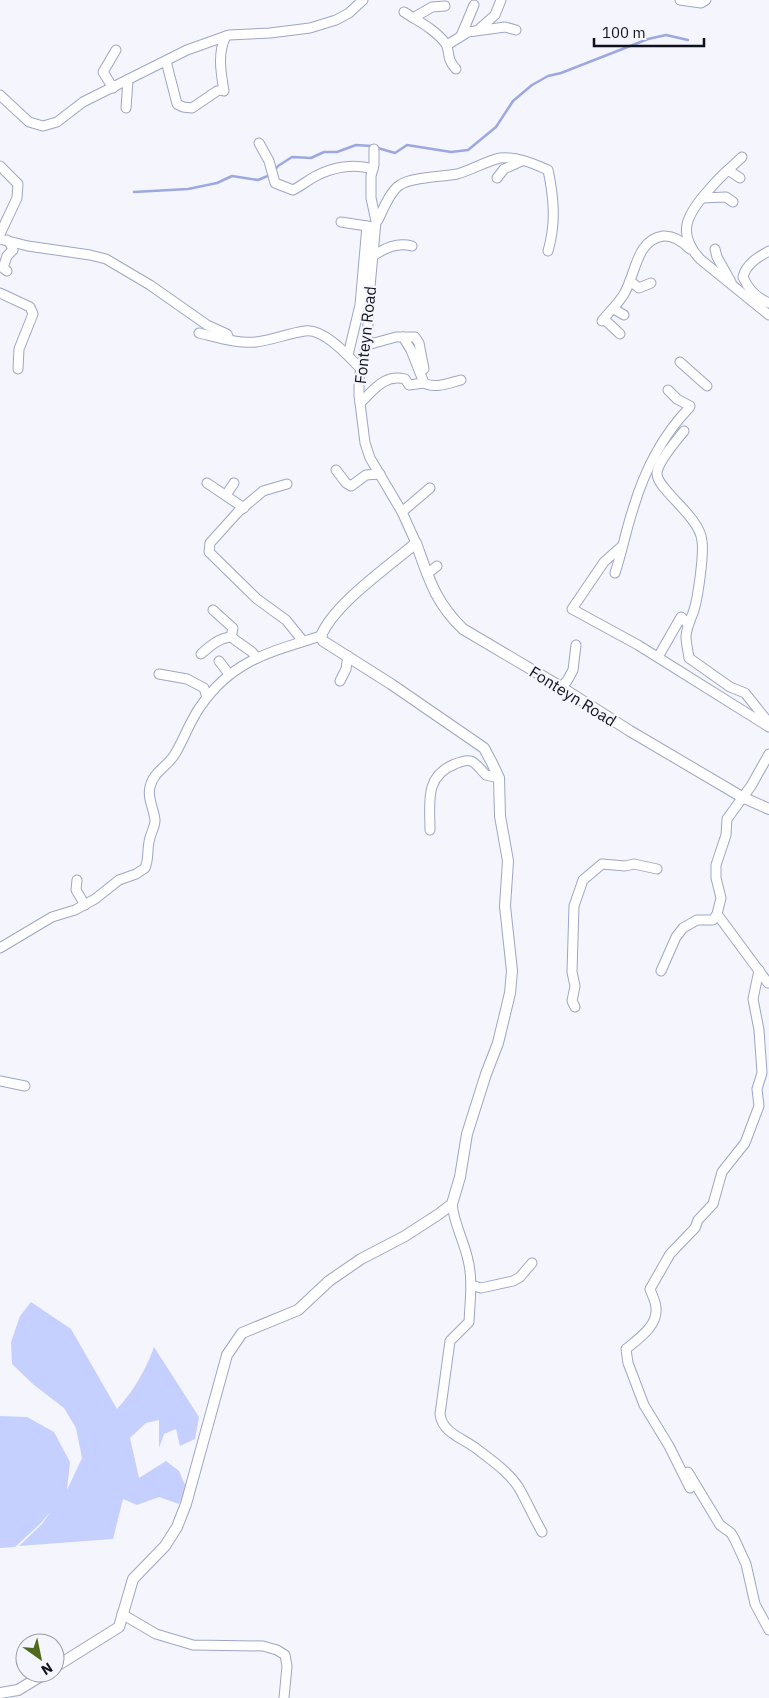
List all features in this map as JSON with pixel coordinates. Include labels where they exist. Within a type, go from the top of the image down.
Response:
[{"type":"street","points":[[0,95],[29,122],[43,126],[57,122],[83,102],[187,50],[226,36],[310,28],[336,20],[349,13],[363,0]]},
{"type":"street","points":[[478,30],[495,14],[502,0]]},
{"type":"street","points":[[680,0],[701,3],[706,0]]},
{"type":"street","points":[[461,36],[474,5]]},
{"type":"street","points":[[413,18],[432,7],[446,6]]},
{"type":"street","points":[[404,12],[427,26],[447,45],[450,63],[456,69]]},
{"type":"street","points":[[447,45],[468,32],[505,27],[516,30]]},
{"type":"street","points":[[166,61],[177,104],[192,108],[217,91],[221,90],[224,92],[221,74],[221,45],[226,36]]},
{"type":"street","points":[[112,88],[103,72],[116,50]]},
{"type":"street","points":[[126,108],[128,80]]},
{"type":"street","points":[[259,143],[269,161],[275,183],[294,190],[316,176],[333,169],[352,165],[373,169]]},
{"type":"street","name":"Fonteyn Road","points":[[374,149],[371,176],[376,221],[374,225],[366,345],[359,378],[365,443],[370,458],[402,512],[437,598],[450,616],[463,629],[561,687],[630,731],[742,797],[769,810]]},
{"type":"street","points":[[692,251],[687,239],[686,224],[688,218],[702,198],[742,157]]},
{"type":"street","points":[[348,355],[360,305],[374,225],[386,202],[400,184],[457,174],[500,158],[522,160],[548,170],[552,188],[554,221],[548,251]]},
{"type":"street","points":[[497,178],[504,169],[522,160]]},
{"type":"street","points":[[0,166],[18,184],[17,198],[2,234]]},
{"type":"street","points":[[728,170],[740,178]]},
{"type":"street","points":[[702,198],[726,197],[733,202]]},
{"type":"street","points":[[341,222],[374,225]]},
{"type":"street","points":[[2,234],[12,245],[13,250],[4,264],[3,268],[7,271]]},
{"type":"street","points":[[2,234],[28,246],[106,259],[150,285],[207,325],[228,334],[229,340]]},
{"type":"street","points":[[620,334],[603,320],[614,309],[625,292],[642,250],[649,242],[660,237],[669,236],[685,244],[769,315]]},
{"type":"street","points":[[373,256],[394,246],[404,244],[412,246]]},
{"type":"street","points":[[715,249],[717,258],[733,286]]},
{"type":"street","points":[[769,251],[752,262],[745,270],[743,277],[760,299],[769,303]]},
{"type":"street","points":[[630,281],[639,288],[651,283]]},
{"type":"street","points":[[0,293],[30,307],[33,314],[19,348],[18,369]]},
{"type":"street","points":[[614,309],[624,315]]},
{"type":"street","points":[[198,333],[229,340],[255,342],[307,330],[318,332],[336,344],[361,369]]},
{"type":"street","points":[[366,345],[396,337],[415,337],[419,343],[424,370]]},
{"type":"street","points":[[403,337],[411,350],[424,383]]},
{"type":"street","points":[[680,362],[707,386]]},
{"type":"street","points":[[360,403],[373,391],[378,383],[391,378],[405,379],[409,385],[424,383],[440,385],[460,380]]},
{"type":"street","points":[[615,573],[633,509],[652,462],[668,432],[689,407],[676,399],[668,390]]},
{"type":"street","points":[[684,431],[675,442],[657,473],[659,482],[700,529],[702,556],[694,608],[688,624],[686,637],[689,658],[730,687],[745,693],[769,725]]},
{"type":"street","points":[[336,470],[346,483],[351,486],[366,474],[380,474]]},
{"type":"street","points":[[226,495],[234,483]]},
{"type":"street","points":[[207,484],[244,508]]},
{"type":"street","points":[[287,484],[263,491],[210,543],[209,552],[257,599],[286,620],[303,642]]},
{"type":"street","points":[[402,512],[430,488]]},
{"type":"street","points":[[416,544],[348,601],[326,624],[321,636],[323,641],[391,684],[484,748],[499,778],[500,816],[508,861],[504,906],[512,971],[510,992],[498,1043],[466,1134],[460,1177],[452,1204],[458,1230],[468,1257],[471,1274],[469,1322],[450,1341],[440,1414],[444,1427],[470,1443],[491,1460],[518,1487],[542,1532]]},
{"type":"street","points":[[622,546],[604,562],[572,609],[658,657],[769,725]]},
{"type":"street","points":[[427,574],[437,566]]},
{"type":"street","points":[[213,610],[233,628],[231,636]]},
{"type":"street","points":[[658,657],[681,617],[688,624]]},
{"type":"street","points":[[201,654],[213,643],[231,636],[256,657]]},
{"type":"street","points":[[0,948],[52,917],[85,905],[119,880],[136,874],[145,868],[149,840],[155,819],[149,793],[150,786],[156,774],[174,757],[199,708],[207,697],[230,674],[256,657],[321,636]]},
{"type":"street","points":[[561,687],[573,670],[576,645]]},
{"type":"street","points":[[340,680],[346,669],[348,656]]},
{"type":"street","points":[[219,661],[230,674]]},
{"type":"street","points":[[159,674],[187,679],[204,688],[207,697]]},
{"type":"street","points":[[661,971],[676,937],[683,928],[697,920],[713,920],[717,914],[721,898],[716,878],[716,865],[726,835],[727,819],[751,786],[769,754]]},
{"type":"street","points":[[430,830],[430,792],[437,775],[445,768],[464,760],[472,761],[477,763],[486,775],[499,778]]},
{"type":"street","points":[[575,1007],[572,1001],[575,986],[572,972],[574,906],[583,880],[602,864],[624,866],[634,864],[657,869]]},
{"type":"street","points":[[77,880],[76,890],[85,905]]},
{"type":"street","points":[[717,914],[768,983]]},
{"type":"street","points":[[690,1488],[669,1446],[644,1406],[628,1363],[626,1349],[643,1335],[655,1320],[656,1308],[650,1288],[670,1254],[695,1228],[698,1220],[713,1204],[722,1172],[745,1143],[758,1109],[758,1089],[762,1073],[759,1030],[753,999],[760,970]]},
{"type":"street","points":[[0,1081],[25,1086]]},
{"type":"street","points":[[65,1662],[119,1628],[133,1579],[165,1546],[177,1528],[186,1504],[228,1356],[242,1333],[298,1310],[329,1281],[354,1263],[412,1232],[452,1204]]},
{"type":"street","points":[[471,1285],[481,1288],[513,1280],[520,1277],[532,1263]]},
{"type":"street","points":[[669,1446],[710,1505],[720,1525],[731,1533],[735,1540],[746,1564],[755,1604],[769,1630]]},
{"type":"street","points":[[122,1614],[156,1634],[193,1644],[263,1646],[277,1650],[284,1655],[288,1666],[284,1698]]},
{"type":"street","points":[[0,1693],[18,1690],[30,1683]]},
{"type":"shaded area","points":[[31,1302],[71,1329],[117,1409],[139,1380],[154,1347],[199,1417],[195,1439],[180,1446],[176,1429],[164,1434],[159,1448],[159,1420],[146,1423],[130,1438],[139,1478],[166,1461],[179,1471],[186,1487],[179,1504],[159,1497],[137,1505],[123,1499],[113,1539],[19,1546],[42,1524],[51,1511],[15,1547],[0,1548],[0,1416],[27,1417],[54,1432],[70,1462],[67,1490],[82,1458],[76,1428],[64,1408],[34,1385],[12,1364],[11,1342],[20,1316]]},
{"type":"waterway","points":[[274,171],[292,157],[311,158],[324,152],[337,152],[356,145],[371,146],[395,153],[407,145],[451,152],[468,150],[496,127],[513,101],[532,85],[548,76],[561,73],[648,39],[666,35],[688,40]]},
{"type":"waterway","points":[[134,192],[188,189],[217,183],[232,176],[258,180],[270,175]]}]
